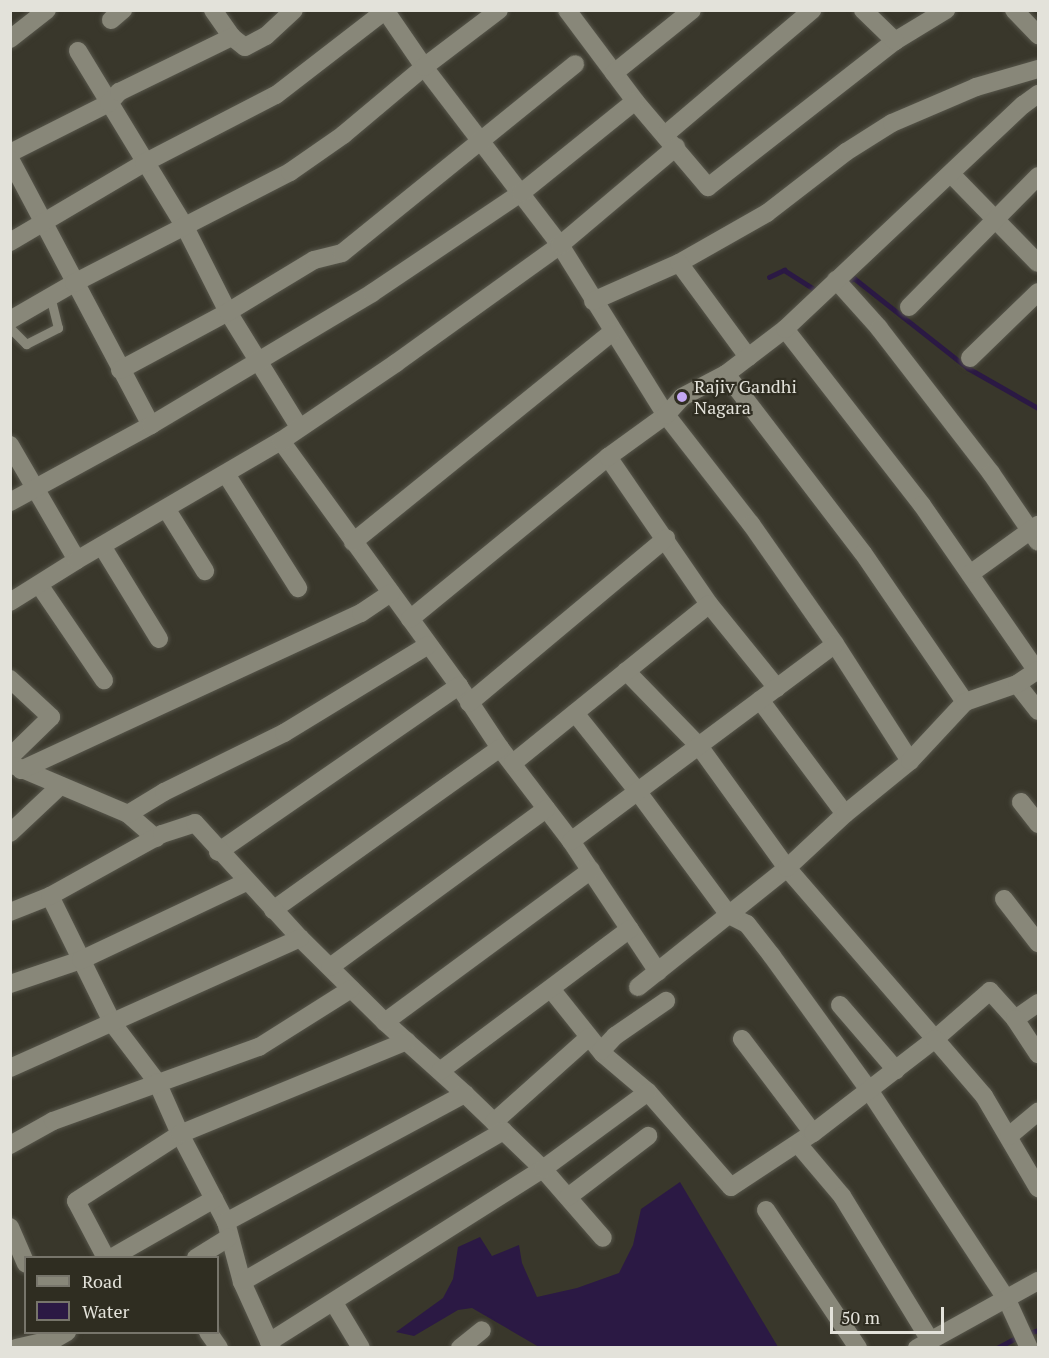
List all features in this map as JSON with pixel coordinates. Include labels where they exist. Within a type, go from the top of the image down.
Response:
[{"type":"street","points":[[10,39],[47,10]]},
{"type":"street","points":[[213,10],[232,37],[245,47],[266,36],[294,10]]},
{"type":"street","points":[[10,320],[74,283],[306,161],[343,135],[499,10]]},
{"type":"street","points":[[567,10],[585,55],[614,73],[708,188],[895,41],[946,10]]},
{"type":"street","points":[[614,73],[692,10]]},
{"type":"street","points":[[10,602],[40,586],[77,560],[167,510],[282,441],[299,427],[396,363],[560,245],[812,10]]},
{"type":"street","points":[[862,10],[895,41]]},
{"type":"street","points":[[1014,10],[1038,36]]},
{"type":"street","points":[[10,242],[144,163],[276,95],[385,11],[424,68],[483,141],[560,245],[612,332],[666,415],[751,524],[835,644],[910,761]]},
{"type":"street","points":[[10,153],[109,103],[119,92],[232,37]]},
{"type":"street","points":[[78,51],[184,227],[228,312],[299,427]]},
{"type":"street","points":[[120,370],[228,312],[314,260],[342,253],[483,141],[585,55]]},
{"type":"street","points":[[593,301],[679,263],[767,213],[846,152],[892,123],[976,87],[1038,69]]},
{"type":"street","points":[[410,619],[608,458],[666,415],[682,397],[726,374],[785,329],[833,288],[1023,105],[1038,94]]},
{"type":"street","points":[[10,502],[151,425],[372,293],[521,193],[635,101]]},
{"type":"street","points":[[10,159],[151,425]]},
{"type":"street","points":[[951,174],[1038,263]]},
{"type":"street","points":[[909,307],[1038,176]]},
{"type":"street","points":[[679,263],[748,357]]},
{"type":"street","points":[[833,288],[879,328],[1036,533],[970,574]]},
{"type":"street","points":[[970,357],[1038,291]]},
{"type":"street","points":[[638,987],[787,868],[845,814],[910,761],[964,702],[1017,684],[1038,671],[922,505],[785,329]]},
{"type":"street","points":[[353,542],[612,332]]},
{"type":"street","points":[[726,374],[863,553],[964,702]]},
{"type":"street","points":[[282,441],[459,686],[500,748],[591,870],[658,972]]},
{"type":"street","points":[[10,446],[77,560]]},
{"type":"street","points":[[608,458],[710,604],[777,688]]},
{"type":"street","points":[[226,474],[298,588]]},
{"type":"street","points":[[167,510],[205,571]]},
{"type":"street","points":[[469,703],[666,538]]},
{"type":"street","points":[[102,546],[159,639]]},
{"type":"street","points":[[40,586],[104,680]]},
{"type":"street","points":[[14,764],[361,613],[391,593]]},
{"type":"street","points":[[513,763],[710,604]]},
{"type":"street","points":[[571,842],[835,644]]},
{"type":"street","points":[[128,814],[164,792],[284,733],[428,645]]},
{"type":"street","points":[[626,670],[699,746],[787,868],[984,1096],[1038,1188]]},
{"type":"street","points":[[10,679],[51,717],[14,764]]},
{"type":"street","points":[[1017,684],[1038,711]]},
{"type":"street","points":[[218,852],[459,686]]},
{"type":"street","points":[[760,700],[845,814]]},
{"type":"street","points":[[576,713],[729,915],[747,924],[868,1090],[1007,1300],[1025,1339]]},
{"type":"street","points":[[273,910],[500,748]]},
{"type":"street","points":[[14,764],[128,814],[156,838]]},
{"type":"street","points":[[10,833],[60,786]]},
{"type":"street","points":[[1021,802],[1038,824]]},
{"type":"street","points":[[330,967],[546,809]]},
{"type":"street","points":[[10,912],[50,896],[156,838],[195,823],[218,852],[300,938],[385,1022],[543,1169],[603,1238]]},
{"type":"street","points":[[385,1022],[591,870]]},
{"type":"street","points":[[10,984],[81,960],[246,882]]},
{"type":"street","points":[[50,896],[113,1024],[157,1082],[180,1134],[214,1199],[227,1230],[242,1282],[271,1345],[543,1169],[648,1092]]},
{"type":"street","points":[[1004,899],[1038,943]]},
{"type":"street","points":[[440,1071],[630,929]]},
{"type":"street","points":[[10,1068],[113,1024],[300,938]]},
{"type":"street","points":[[551,988],[595,1044],[648,1092],[731,1187],[806,1138],[896,1070],[990,991],[1015,1019],[1038,1053]]},
{"type":"street","points":[[10,1145],[53,1121],[259,1047],[351,989]]},
{"type":"street","points":[[242,1282],[499,1126],[595,1044],[615,1036],[666,1001]]},
{"type":"street","points":[[1015,1019],[1038,1004]]},
{"type":"street","points":[[840,1005],[896,1070]]},
{"type":"street","points":[[742,1039],[937,1342],[1038,1281]]},
{"type":"street","points":[[105,1256],[76,1201],[180,1134],[407,1041]]},
{"type":"street","points":[[197,1256],[227,1230],[465,1094]]},
{"type":"street","points":[[1009,1136],[1038,1112]]},
{"type":"street","points":[[568,1197],[648,1136]]},
{"type":"street","points":[[113,1256],[214,1199]]},
{"type":"street","points":[[766,1210],[858,1347]]},
{"type":"street","points":[[10,1227],[24,1259]]},
{"type":"street","points":[[334,1303],[361,1347]]},
{"type":"street","points":[[460,1347],[482,1330]]},
{"type":"street","points":[[16,1347],[58,1334]]},
{"type":"street","points":[[209,1334],[219,1347]]},
{"type":"lane","points":[[10,328],[26,344],[58,328],[50,297]]},
{"type":"water","points":[[680,1182],[778,1347],[539,1347],[472,1308],[458,1310],[414,1336],[396,1332],[443,1298],[453,1279],[458,1247],[480,1237],[492,1256],[519,1245],[522,1263],[537,1297],[577,1288],[619,1273],[633,1245],[641,1209]]},
{"type":"waterway","points":[[769,277],[784,270],[819,292]]},
{"type":"waterway","points":[[844,285],[854,278],[968,368],[1038,408]]},
{"type":"waterway","points":[[1026,1334],[1038,1330]]},
{"type":"waterway","points":[[997,1348],[1018,1337]]},
{"type":"place","name":"Rajiv Gandhi Nagara","points":[[682,397]]}]
